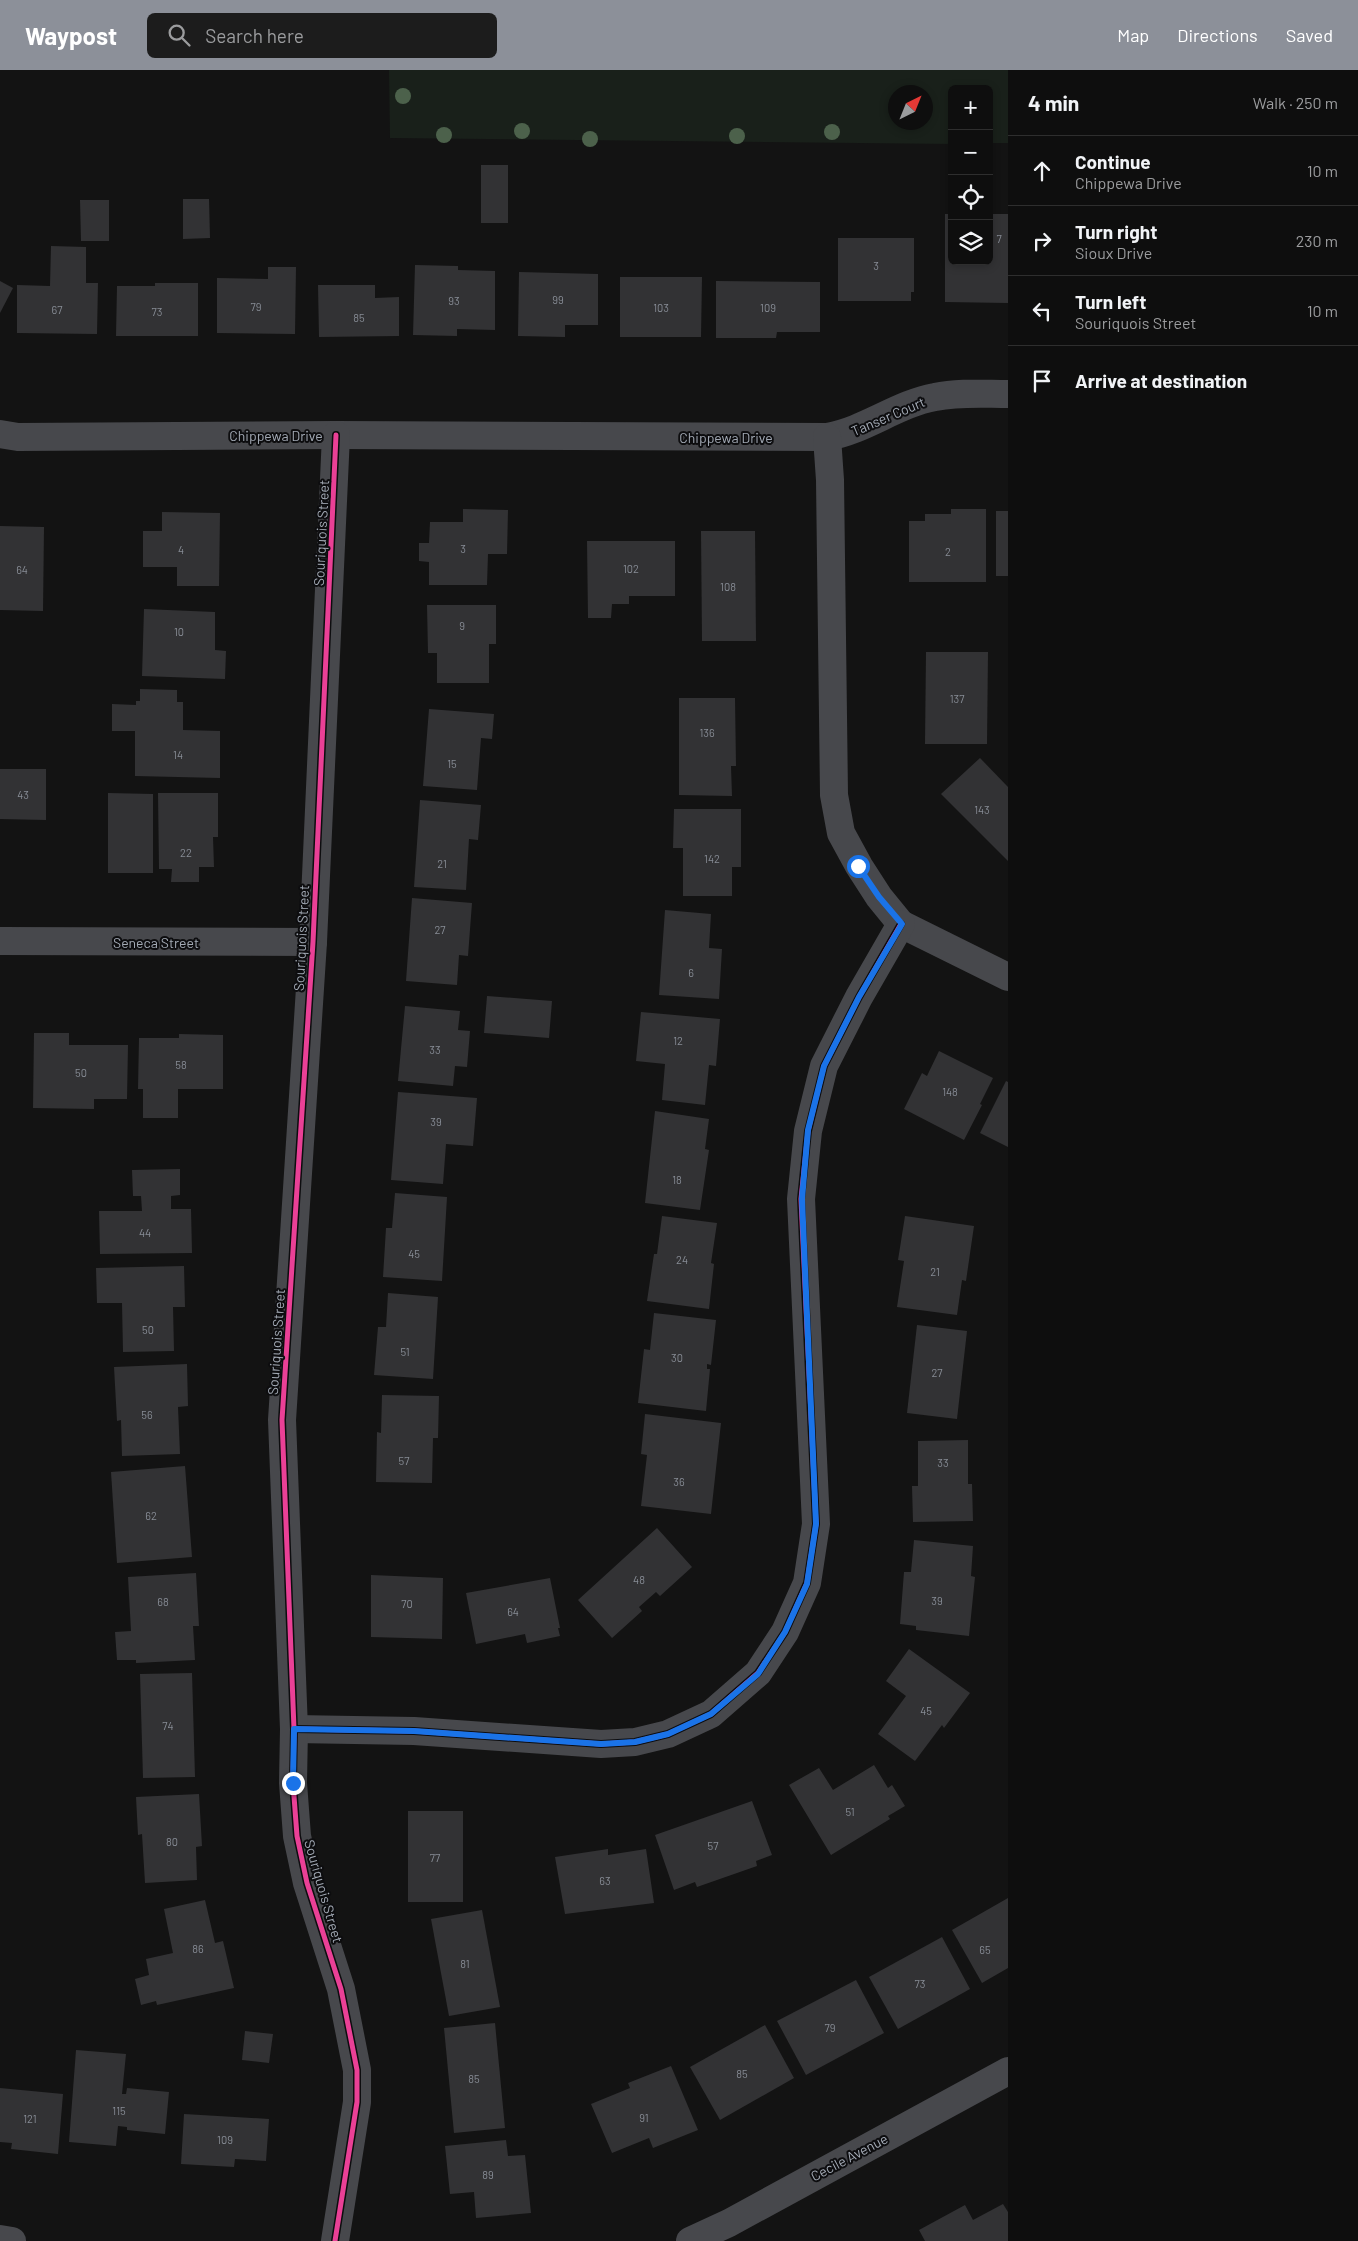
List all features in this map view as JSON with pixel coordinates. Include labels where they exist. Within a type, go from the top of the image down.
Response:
[{"type":"street","name":"Tanser Court","points":[[827,437],[863,427],[934,397],[969,394],[1008,394]]},
{"type":"street","name":"Chippewa Drive","points":[[0,434],[18,437],[336,435],[827,437]]},
{"type":"street","name":"Souriquois Street","points":[[335,2241],[357,2102],[357,2070],[341,1989],[307,1883],[297,1836],[293,1783],[294,1729],[282,1420],[313,942],[336,435]]},
{"type":"street","points":[[827,437],[830,480],[834,795],[841,833],[858,866],[879,897],[902,924],[1008,977]]},
{"type":"street","points":[[294,1729],[414,1731],[601,1744],[635,1742],[668,1734],[711,1714],[758,1674],[785,1632],[807,1584],[816,1524],[802,1199],[808,1130],[824,1066],[859,997],[902,924]]},
{"type":"street","name":"Seneca Street","points":[[0,941],[313,942]]},
{"type":"street","name":"Cecile Avenue","points":[[690,2241],[734,2232],[1008,2071]]},
{"type":"street","points":[[0,2239],[12,2241]]},
{"type":"shaded area","points":[[389,70],[1008,70],[1008,143],[993,143],[993,85],[948,85],[948,144],[390,138]]},
{"type":"building","points":[[481,165],[508,165],[508,223],[481,223]]},
{"type":"building","points":[[183,199],[209,199],[210,238],[183,239]]},
{"type":"building","points":[[80,200],[109,200],[109,241],[81,241]]},
{"type":"building","points":[[945,214],[948,214],[948,265],[993,265],[993,214],[1008,214],[1008,303],[945,302]]},
{"type":"building","points":[[838,238],[914,238],[914,292],[911,292],[911,301],[838,301]]},
{"type":"building","points":[[51,246],[86,247],[86,283],[98,283],[97,334],[17,333],[17,285],[50,286]]},
{"type":"building","points":[[415,265],[458,266],[458,270],[495,271],[495,330],[457,329],[457,336],[413,335]]},
{"type":"building","points":[[268,267],[296,267],[295,334],[217,333],[217,278],[268,279]]},
{"type":"building","points":[[519,272],[598,274],[598,325],[565,325],[565,337],[518,336]]},
{"type":"building","points":[[620,277],[702,277],[701,337],[620,337]]},
{"type":"building","points":[[0,281],[13,288],[0,313]]},
{"type":"building","points":[[716,281],[820,282],[820,332],[777,332],[776,338],[716,338]]},
{"type":"building","points":[[155,283],[198,283],[198,336],[116,336],[117,286],[155,286]]},
{"type":"building","points":[[318,285],[375,285],[375,298],[399,297],[399,336],[319,337]]},
{"type":"building","points":[[463,509],[508,510],[507,554],[488,554],[487,585],[429,585],[429,562],[419,561],[419,543],[429,543],[430,522],[463,522]]},
{"type":"building","points":[[951,509],[986,509],[986,582],[909,582],[909,521],[925,521],[925,514],[951,514]]},
{"type":"building","points":[[996,511],[1008,511],[1008,576],[996,576]]},
{"type":"building","points":[[162,512],[220,513],[219,586],[177,586],[177,567],[143,567],[143,531],[162,531]]},
{"type":"building","points":[[0,526],[44,527],[43,611],[0,610]]},
{"type":"building","points":[[701,531],[755,531],[756,641],[702,641]]},
{"type":"building","points":[[587,541],[675,541],[675,596],[629,596],[629,604],[612,604],[611,618],[588,618]]},
{"type":"building","points":[[427,605],[496,605],[496,644],[489,644],[489,683],[437,683],[437,653],[428,653]]},
{"type":"building","points":[[144,609],[215,612],[215,650],[226,651],[225,679],[142,676]]},
{"type":"building","points":[[926,652],[988,652],[987,744],[925,744]]},
{"type":"building","points":[[140,689],[177,690],[177,702],[183,702],[183,730],[220,731],[220,778],[135,776],[135,731],[112,731],[112,704],[136,705],[136,701],[140,701]]},
{"type":"building","points":[[679,698],[735,698],[736,766],[731,766],[732,796],[679,795]]},
{"type":"building","points":[[429,709],[494,714],[492,739],[481,738],[477,790],[423,786]]},
{"type":"building","points":[[980,758],[1008,787],[1008,861],[941,794]]},
{"type":"building","points":[[0,769],[46,769],[46,820],[0,819]]},
{"type":"building","points":[[108,793],[153,794],[153,873],[108,873]]},
{"type":"building","points":[[158,793],[218,793],[218,837],[213,837],[214,867],[199,867],[199,882],[171,882],[172,869],[159,869]]},
{"type":"building","points":[[420,800],[481,805],[478,840],[469,839],[466,890],[414,887]]},
{"type":"building","points":[[674,809],[741,809],[741,867],[732,867],[732,896],[683,896],[683,848],[673,848]]},
{"type":"building","points":[[412,898],[472,903],[468,956],[459,955],[457,985],[406,981]]},
{"type":"building","points":[[665,910],[711,914],[709,948],[722,949],[719,999],[659,995]]},
{"type":"building","points":[[487,996],[552,1001],[549,1038],[484,1033]]},
{"type":"building","points":[[405,1006],[460,1011],[458,1030],[470,1031],[467,1067],[455,1066],[453,1086],[398,1081]]},
{"type":"building","points":[[641,1012],[720,1019],[716,1066],[709,1065],[705,1105],[662,1100],[665,1064],[636,1061]]},
{"type":"building","points":[[34,1033],[69,1033],[69,1045],[128,1045],[127,1099],[94,1099],[94,1109],[33,1108]]},
{"type":"building","points":[[179,1034],[223,1035],[223,1089],[178,1089],[178,1118],[143,1118],[143,1089],[138,1089],[139,1038],[179,1038]]},
{"type":"building","points":[[939,1051],[993,1078],[964,1140],[904,1109],[922,1073],[927,1076]]},
{"type":"building","points":[[1006,1081],[1008,1082],[1008,1147],[980,1133]]},
{"type":"building","points":[[398,1092],[477,1098],[473,1146],[446,1144],[443,1184],[391,1180]]},
{"type":"building","points":[[655,1111],[709,1119],[705,1149],[709,1150],[700,1210],[645,1203]]},
{"type":"building","points":[[180,1169],[180,1195],[171,1196],[171,1209],[191,1209],[192,1253],[100,1254],[99,1211],[142,1211],[141,1196],[133,1196],[132,1170]]},
{"type":"building","points":[[395,1193],[447,1197],[442,1281],[383,1277],[386,1228],[392,1228]]},
{"type":"building","points":[[662,1216],[717,1223],[711,1263],[714,1264],[709,1309],[647,1301],[654,1254],[657,1254]]},
{"type":"building","points":[[905,1216],[974,1226],[966,1281],[962,1280],[957,1315],[897,1307],[904,1261],[898,1260]]},
{"type":"building","points":[[184,1266],[185,1307],[173,1307],[174,1351],[123,1352],[122,1303],[97,1303],[96,1268]]},
{"type":"building","points":[[388,1293],[438,1297],[433,1379],[374,1375],[378,1327],[386,1327]]},
{"type":"building","points":[[654,1313],[716,1320],[711,1365],[707,1364],[707,1369],[710,1369],[706,1411],[638,1403],[644,1349],[650,1350]]},
{"type":"building","points":[[917,1325],[967,1331],[957,1419],[907,1413]]},
{"type":"building","points":[[187,1364],[188,1406],[178,1407],[180,1454],[122,1456],[121,1420],[117,1421],[114,1367]]},
{"type":"building","points":[[382,1395],[439,1396],[438,1438],[433,1438],[432,1483],[376,1482],[377,1432],[381,1433]]},
{"type":"building","points":[[645,1414],[721,1423],[711,1514],[641,1506],[647,1455],[641,1454]]},
{"type":"building","points":[[968,1440],[968,1484],[972,1484],[973,1521],[913,1522],[912,1486],[918,1486],[918,1441]]},
{"type":"building","points":[[185,1466],[192,1557],[117,1563],[111,1472]]},
{"type":"building","points":[[657,1528],[692,1567],[660,1596],[656,1592],[639,1607],[642,1611],[612,1638],[578,1600]]},
{"type":"building","points":[[914,1540],[973,1546],[971,1576],[975,1577],[969,1636],[916,1630],[916,1626],[900,1624],[904,1572],[911,1572]]},
{"type":"building","points":[[196,1573],[199,1626],[193,1626],[195,1660],[136,1663],[136,1660],[117,1660],[115,1632],[131,1631],[128,1577]]},
{"type":"building","points":[[371,1575],[443,1578],[442,1639],[371,1637]]},
{"type":"building","points":[[550,1578],[560,1636],[527,1643],[525,1634],[476,1644],[466,1593]]},
{"type":"building","points":[[909,1649],[970,1693],[944,1728],[942,1725],[915,1761],[878,1734],[906,1696],[886,1681]]},
{"type":"building","points":[[192,1673],[195,1777],[143,1778],[140,1674]]},
{"type":"building","points":[[874,1765],[888,1788],[892,1785],[905,1806],[888,1816],[890,1819],[831,1855],[789,1785],[819,1768],[833,1790]]},
{"type":"building","points":[[199,1794],[202,1846],[196,1847],[197,1880],[145,1883],[142,1834],[138,1835],[136,1797]]},
{"type":"building","points":[[752,1801],[772,1855],[756,1861],[757,1866],[697,1887],[695,1882],[674,1890],[655,1835]]},
{"type":"building","points":[[408,1811],[463,1811],[463,1902],[408,1902]]},
{"type":"building","points":[[608,1849],[608,1855],[646,1849],[654,1903],[565,1914],[555,1857]]},
{"type":"building","points":[[1008,1898],[1008,1968],[982,1983],[952,1930]]},
{"type":"building","points":[[205,1900],[215,1943],[223,1941],[234,1988],[157,2005],[156,2001],[141,2005],[135,1979],[149,1975],[146,1959],[173,1953],[164,1909]]},
{"type":"building","points":[[482,1910],[500,2007],[449,2016],[431,1919]]},
{"type":"building","points":[[942,1937],[970,1989],[898,2029],[869,1977]]},
{"type":"building","points":[[856,1980],[884,2033],[806,2075],[777,2021]]},
{"type":"building","points":[[495,2023],[505,2128],[454,2133],[444,2028]]},
{"type":"building","points":[[765,2025],[794,2078],[720,2120],[690,2067]]},
{"type":"building","points":[[245,2031],[273,2034],[269,2063],[242,2060]]},
{"type":"building","points":[[76,2050],[126,2054],[122,2094],[126,2094],[127,2088],[169,2092],[165,2134],[127,2130],[127,2127],[118,2126],[116,2146],[69,2142]]},
{"type":"building","points":[[671,2066],[698,2130],[653,2148],[649,2138],[612,2153],[591,2104],[630,2088],[628,2083]]},
{"type":"building","points":[[0,2088],[63,2094],[58,2154],[11,2149],[12,2143],[0,2142]]},
{"type":"building","points":[[184,2114],[269,2119],[266,2161],[235,2159],[234,2167],[181,2164]]},
{"type":"building","points":[[506,2140],[508,2156],[525,2155],[531,2213],[476,2218],[474,2192],[450,2194],[445,2146]]},
{"type":"building","points":[[1003,2204],[1008,2212],[1008,2241],[925,2241],[919,2230],[965,2205],[973,2220]]},
{"type":"cycle path","points":[[335,2241],[357,2102],[357,2070],[341,1989],[307,1883],[297,1836],[293,1783],[294,1729],[282,1420],[313,942],[336,435]]},
{"type":"cycle path","points":[[294,1729],[414,1731],[601,1744],[635,1742],[668,1734],[711,1714],[758,1673],[785,1632],[807,1583],[816,1524],[801,1199],[808,1131],[824,1066],[859,997],[901,924]]},
{"type":"route","points":[[293,1783],[294,1729],[414,1731],[601,1744],[635,1742],[668,1734],[711,1714],[758,1674],[785,1632],[807,1584],[816,1524],[802,1199],[808,1130],[824,1066],[859,997],[902,924],[879,897],[858,866]]}]
